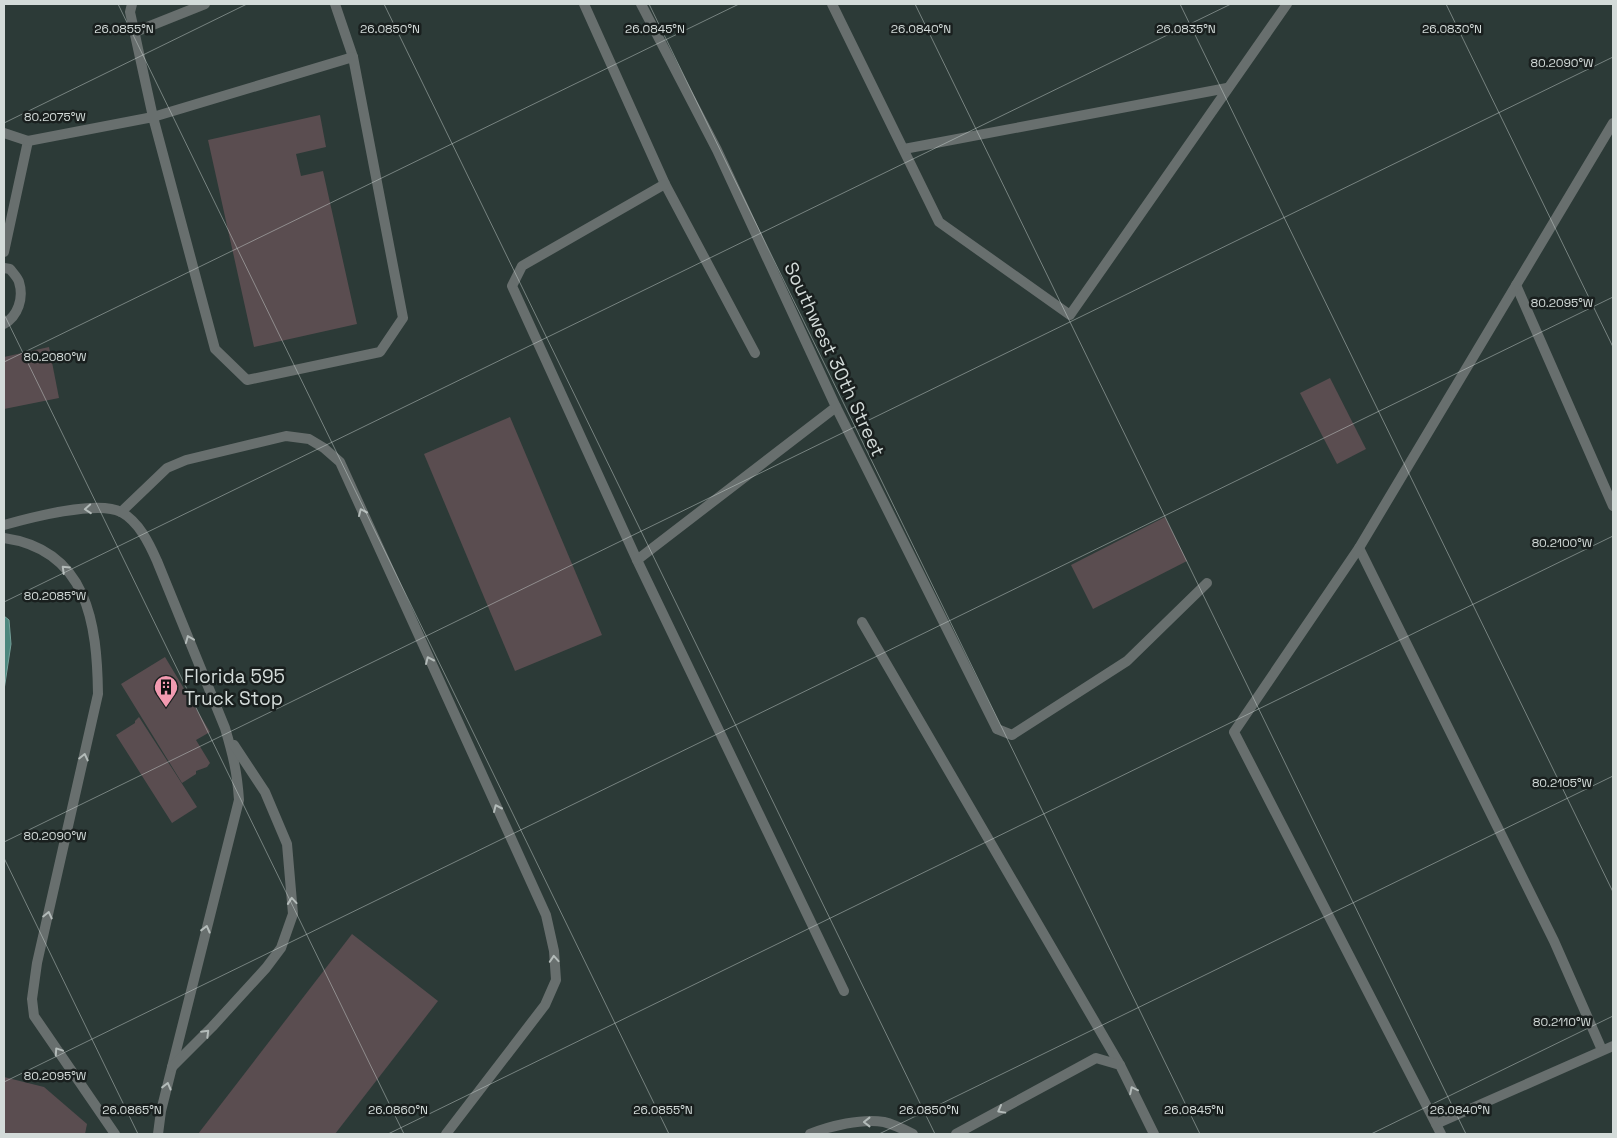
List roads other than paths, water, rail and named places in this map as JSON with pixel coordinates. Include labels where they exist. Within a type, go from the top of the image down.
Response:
[{"type":"street","points":[[132,4],[130,12],[153,117],[215,349],[247,380],[380,352],[403,318],[353,57],[335,4]]},
{"type":"street","points":[[135,32],[205,4]]},
{"type":"street","points":[[584,4],[665,184],[755,352]]},
{"type":"street","name":"Southwest 30th Street","points":[[641,4],[717,150],[836,406],[997,728],[1012,735],[1127,661],[1207,583]]},
{"type":"street","points":[[832,4],[939,222],[1070,315],[1287,4]]},
{"type":"street","points":[[4,133],[28,141],[153,117],[353,57]]},
{"type":"street","points":[[904,149],[1227,88]]},
{"type":"street","points":[[1441,1134],[1234,732],[1359,548],[1613,123]]},
{"type":"street","points":[[4,252],[28,141]]},
{"type":"street","points":[[665,184],[522,266],[512,286],[637,560],[844,991]]},
{"type":"street","points":[[4,268],[10,269],[19,281],[20,302],[13,319],[4,324]]},
{"type":"street","points":[[1516,285],[1613,506]]},
{"type":"street","points":[[637,560],[836,406]]},
{"type":"street","points":[[121,512],[167,468],[186,460],[286,436],[309,439],[324,448],[340,462],[546,915],[554,951],[556,980],[545,1005],[446,1134]]},
{"type":"street","points":[[4,526],[32,517],[67,510],[112,509],[121,512],[130,519],[145,536],[157,561],[234,754],[238,775],[239,800],[161,1111],[158,1134]]},
{"type":"street","points":[[4,538],[33,546],[54,558],[71,573],[84,597],[93,628],[97,653],[98,694],[37,963],[32,999],[34,1016],[115,1134]]},
{"type":"street","points":[[1359,548],[1554,940],[1602,1050]]},
{"type":"street","points":[[862,622],[1120,1065],[1154,1134]]},
{"type":"street","points":[[172,1068],[266,968],[281,948],[293,914],[287,844],[265,792],[228,736]]},
{"type":"street","points":[[1436,1124],[1613,1046]]},
{"type":"street","points":[[956,1134],[1096,1058],[1120,1065]]},
{"type":"street","points":[[810,1134],[822,1129],[855,1122],[884,1122],[914,1134]]},
{"type":"place","name":"Florida 595 Truck Stop","points":[[166,708]]}]
